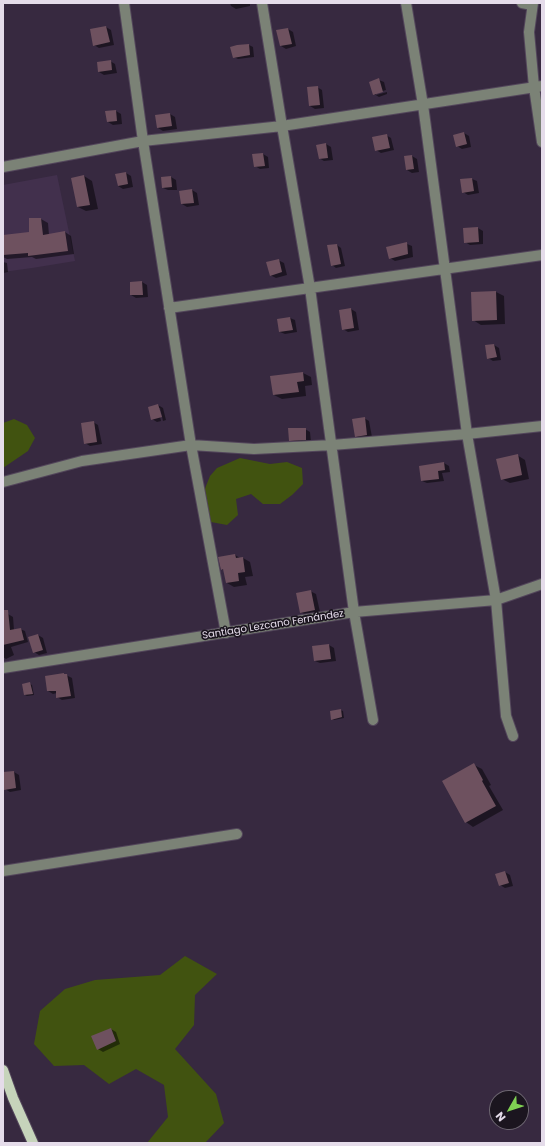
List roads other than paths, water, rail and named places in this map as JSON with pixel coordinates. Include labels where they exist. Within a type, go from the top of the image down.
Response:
[{"type":"main road","points":[[3,1070],[13,1098],[33,1143]]},
{"type":"street","points":[[124,3],[143,141],[191,445],[226,633]]},
{"type":"street","points":[[262,3],[310,288],[354,612],[373,720]]},
{"type":"street","points":[[406,3],[423,105],[468,434],[496,600],[506,716],[513,736]]},
{"type":"street","points":[[529,4],[529,32],[538,87],[542,142]]},
{"type":"street","points":[[3,167],[143,141],[282,126],[538,87]]},
{"type":"street","points":[[169,308],[542,255]]},
{"type":"street","points":[[3,482],[82,461],[191,445],[254,449],[332,445],[468,434],[542,426]]},
{"type":"street","name":"Santiago Lezcano Fernández","points":[[3,668],[354,612],[496,600],[542,584]]},
{"type":"street","points":[[3,871],[237,834]]}]
